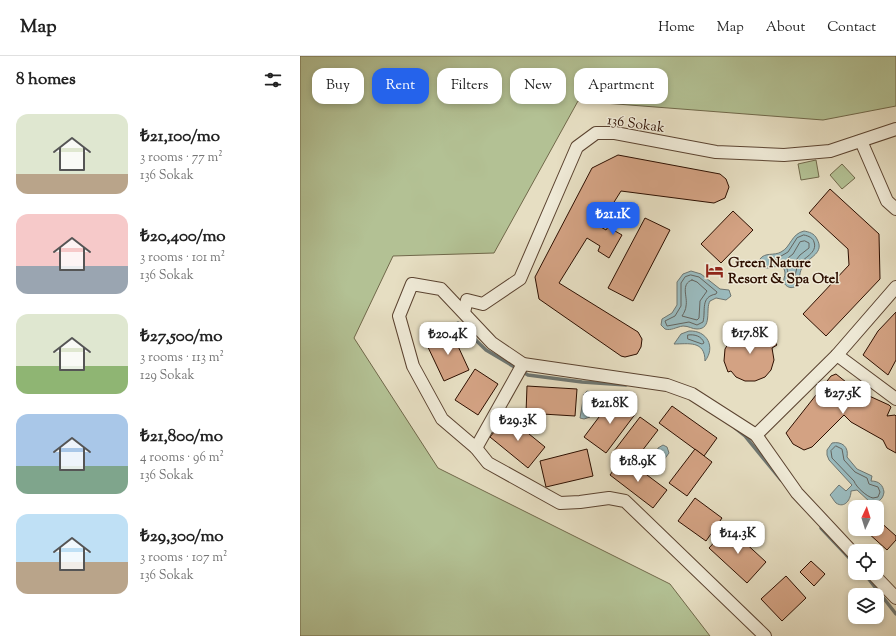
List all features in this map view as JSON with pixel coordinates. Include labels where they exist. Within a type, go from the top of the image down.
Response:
[{"type":"street","name":"136 Sokak","points":[[464,312],[467,300],[483,304],[520,279],[578,147],[596,133],[615,133],[716,152],[784,155],[830,151],[896,129]]},
{"type":"street","points":[[861,140],[887,201],[896,209]]},
{"type":"street","points":[[765,636],[625,501],[609,498],[560,503],[488,463],[476,448],[442,419],[413,366],[399,316],[412,284],[441,289],[492,343],[523,364],[667,385],[692,394],[756,435],[797,492],[848,547]]},
{"type":"street","points":[[756,435],[837,355],[896,288]]},
{"type":"street","points":[[837,355],[896,399]]},
{"type":"street","points":[[476,448],[523,364]]},
{"type":"street","points":[[879,580],[896,598]]},
{"type":"green space","points":[[300,56],[896,56],[896,106],[823,120],[617,104],[668,104],[668,68],[574,68],[574,104],[576,104],[494,253],[393,256],[354,338],[438,468],[670,584],[710,636],[300,636]]},
{"type":"green space","points":[[816,160],[819,177],[801,180],[798,164]]},
{"type":"green space","points":[[842,164],[855,178],[842,189],[830,175]]},
{"type":"water","points":[[804,231],[810,232],[814,235],[819,244],[819,248],[818,251],[803,266],[798,284],[791,288],[784,283],[785,273],[782,267],[777,266],[765,268],[761,265],[760,259],[767,255],[781,252],[796,235]]},
{"type":"water","points":[[691,271],[701,274],[720,289],[729,290],[731,296],[726,300],[716,298],[710,301],[707,322],[702,328],[695,329],[683,326],[665,329],[661,325],[662,319],[672,313],[677,305],[677,282],[683,274]]},
{"type":"water","points":[[689,331],[701,333],[708,340],[710,350],[705,361],[702,349],[699,346],[690,344],[674,344],[681,334]]},
{"type":"water","points":[[587,391],[595,393],[598,399],[598,404],[591,407],[590,417],[584,419],[580,418],[584,394]]},
{"type":"water","points":[[832,443],[842,444],[847,450],[847,457],[857,469],[872,476],[871,481],[882,485],[884,492],[883,497],[880,500],[868,500],[857,490],[851,491],[849,500],[845,504],[839,505],[836,503],[830,495],[839,485],[846,491],[852,485],[829,460],[827,450]]},
{"type":"water","points":[[663,445],[667,447],[669,453],[660,465],[656,466],[653,464],[652,459],[656,455],[658,448]]},
{"type":"building","points":[[618,155],[720,174],[726,179],[729,187],[725,198],[714,203],[621,191],[599,226],[606,230],[608,227],[622,235],[609,258],[598,251],[600,246],[587,238],[559,283],[638,332],[642,339],[641,347],[637,354],[625,357],[621,356],[539,299],[535,277],[592,168]]},
{"type":"building","points":[[830,189],[879,234],[880,279],[826,336],[803,314],[849,265],[848,249],[809,213]]},
{"type":"building","points":[[733,211],[753,230],[721,263],[701,244]]},
{"type":"building","points":[[645,218],[670,230],[633,301],[608,288]]},
{"type":"building","points":[[896,312],[896,360],[888,375],[863,355],[878,331]]},
{"type":"building","points":[[748,329],[756,329],[764,332],[771,337],[777,345],[772,348],[774,360],[771,370],[765,377],[755,381],[745,381],[736,377],[731,371],[728,372],[724,361],[725,349],[731,339],[737,333]]},
{"type":"building","points":[[451,331],[469,370],[444,381],[426,343]]},
{"type":"building","points":[[475,369],[498,384],[478,415],[455,400]]},
{"type":"building","points":[[836,374],[856,390],[891,407],[887,416],[896,416],[896,453],[887,448],[883,440],[851,422],[844,415],[812,447],[804,450],[793,444],[786,433],[831,376]]},
{"type":"building","points":[[527,386],[577,389],[575,416],[526,413]]},
{"type":"building","points":[[614,397],[636,413],[606,453],[584,437]]},
{"type":"building","points":[[672,406],[717,438],[704,456],[659,423]]},
{"type":"building","points":[[507,416],[545,447],[528,468],[490,437]]},
{"type":"building","points":[[640,417],[658,430],[632,464],[614,451]]},
{"type":"building","points":[[587,449],[593,476],[546,487],[540,461]]},
{"type":"building","points":[[695,449],[712,462],[687,496],[669,483]]},
{"type":"building","points":[[623,457],[667,490],[653,508],[610,475]]},
{"type":"building","points":[[695,498],[722,518],[706,541],[678,521]]},
{"type":"building","points":[[884,525],[896,536],[896,540],[887,550],[884,547],[884,544],[880,544],[871,536],[884,536]]},
{"type":"building","points":[[728,527],[766,562],[747,583],[709,548]]},
{"type":"building","points":[[811,561],[825,574],[814,586],[800,572]]},
{"type":"building","points":[[786,576],[806,598],[782,621],[761,599]]},
{"type":"waterway","points":[[458,323],[486,350],[528,375],[582,382],[626,385]]},
{"type":"waterway","points":[[735,428],[745,436],[781,480]]},
{"type":"waterway","points":[[821,528],[848,557]]},
{"type":"waterway","points":[[869,580],[896,614]]},
{"type":"place","name":"Green Nature Resort & Spa Otel","points":[[715,270]]}]
